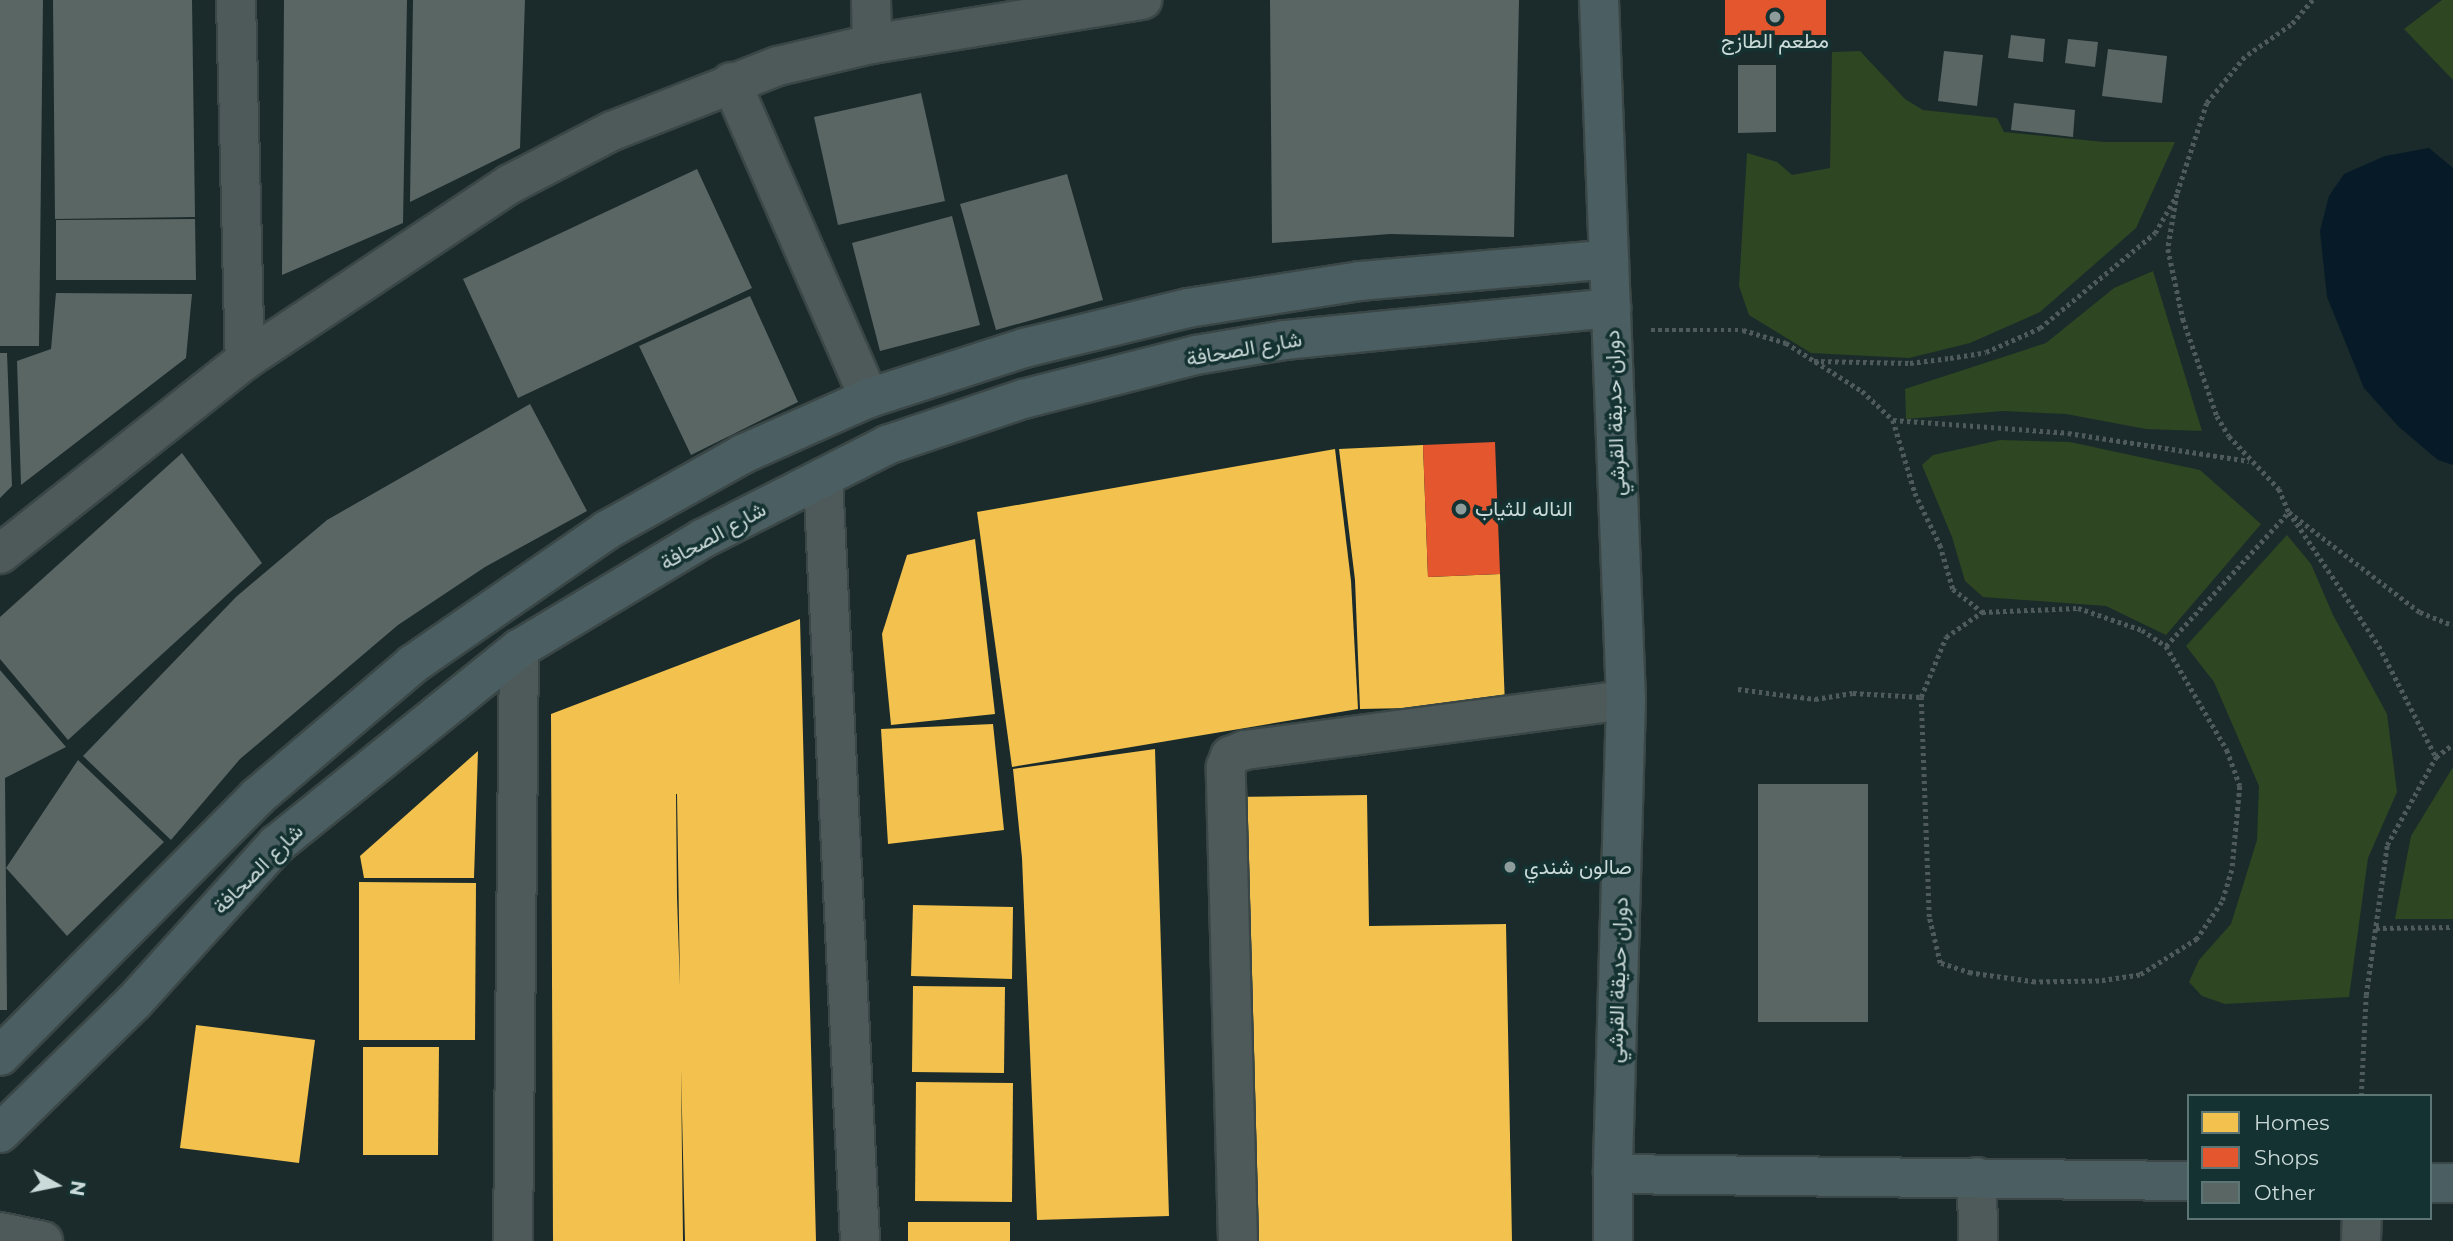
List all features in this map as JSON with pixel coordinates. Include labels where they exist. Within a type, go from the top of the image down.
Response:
[{"type":"main road","name":"دوران حديقة القرشي","points":[[1599,0],[1626,700],[1613,1241]]},
{"type":"main road","points":[[0,1056],[257,797],[413,664],[607,530],[743,454],[869,398],[1024,348],[1188,308],[1360,281],[1609,260]]},
{"type":"main road","name":"شارع الصحافة","points":[[0,1133],[134,1002],[277,844],[519,649],[702,539],[887,445],[1023,399],[1196,355],[1313,337],[1611,319]]},
{"type":"main road","points":[[1613,1174],[2187,1181]]},
{"type":"main road","points":[[2432,1183],[2453,1183]]},
{"type":"street","points":[[236,0],[245,360]]},
{"type":"street","points":[[871,0],[872,44]]},
{"type":"street","points":[[0,554],[245,360],[510,184],[612,131],[731,82],[872,44],[1142,0]]},
{"type":"street","points":[[731,82],[869,398]]},
{"type":"street","points":[[823,478],[860,1241]]},
{"type":"street","points":[[513,1241],[519,649]]},
{"type":"street","points":[[1238,1241],[1226,767],[1230,756],[1245,750],[1626,700]]},
{"type":"street","points":[[1977,1177],[1978,1241]]},
{"type":"street","points":[[2361,1220],[2361,1241]]},
{"type":"street","points":[[0,1232],[43,1241]]},
{"type":"path","points":[[2313,0],[2291,25],[2245,57],[2219,85],[2207,103],[2177,194],[2168,250],[2183,319],[2217,416],[2251,461],[2279,489],[2290,512],[2379,646],[2436,757]]},
{"type":"path","points":[[1813,361],[1910,363],[1950,358],[1986,352],[2040,328],[2155,233],[2177,194]]},
{"type":"path","points":[[1611,319],[1743,330],[1786,343],[1862,391],[1894,420],[1915,493],[1940,544],[1954,589],[1982,612]]},
{"type":"path","points":[[1894,420],[2068,433],[2251,461]]},
{"type":"path","points":[[2290,512],[2420,612],[2453,625]]},
{"type":"path","points":[[2166,646],[2290,512]]},
{"type":"path","points":[[2078,608],[2142,630],[2166,646],[2227,750],[2240,786],[2238,826],[2222,902],[2197,939],[2140,975],[2099,981],[2035,982],[1971,973],[1940,963],[1929,917],[1921,697],[1947,637],[1982,612],[2078,608]]},
{"type":"path","points":[[1738,689],[1815,699],[1853,692],[1921,697]]},
{"type":"path","points":[[2361,1094],[2366,995],[2387,845],[2436,757],[2453,744]]},
{"type":"path","points":[[2375,928],[2453,927]]},
{"type":"green space","points":[[2442,0],[2453,0],[2453,80],[2404,29]]},
{"type":"green space","points":[[1860,51],[1905,99],[1923,110],[1997,118],[2004,132],[2104,142],[2175,142],[2136,228],[2040,312],[1970,343],[1909,358],[1811,353],[1749,315],[1739,286],[1747,153],[1777,162],[1792,175],[1830,168],[1832,52]]},
{"type":"green space","points":[[2153,271],[2202,431],[2146,429],[2066,414],[2003,411],[1906,419],[1905,389],[2046,343],[2114,288]]},
{"type":"green space","points":[[2000,440],[2070,442],[2200,470],[2261,524],[2166,635],[2106,606],[1983,597],[1965,581],[1952,537],[1922,465],[1933,455]]},
{"type":"green space","points":[[2287,535],[2311,564],[2333,615],[2387,714],[2397,792],[2368,858],[2349,997],[2225,1004],[2202,996],[2189,982],[2199,960],[2231,924],[2257,840],[2259,786],[2214,682],[2186,646]]},
{"type":"green space","points":[[2453,767],[2453,919],[2395,919],[2411,836]]},
{"type":"water","points":[[2429,148],[2453,168],[2453,465],[2438,460],[2399,427],[2364,388],[2327,297],[2320,231],[2329,196],[2344,174],[2385,156]]},
{"type":"building: Homes","points":[[1423,445],[1428,577],[1500,574],[1505,706],[1360,709],[1355,580],[1339,449]]},
{"type":"building: Homes","points":[[1335,449],[1351,581],[1358,709],[1012,767],[977,512]]},
{"type":"building: Homes","points":[[975,539],[995,714],[891,725],[882,634],[907,555]]},
{"type":"building: Homes","points":[[800,619],[816,1241],[685,1241],[681,1069],[683,1241],[553,1241],[551,714]],"holes":[[[677,794],[680,986],[677,897]]]},
{"type":"building: Homes","points":[[993,724],[1004,830],[888,844],[881,729]]},
{"type":"building: Homes","points":[[1155,749],[1169,1216],[1037,1220],[1022,858],[1013,769]]},
{"type":"building: Homes","points":[[478,751],[474,878],[364,878],[360,856]]},
{"type":"building: Homes","points":[[1367,795],[1369,926],[1506,924],[1512,1241],[1252,1241],[1229,797]]},
{"type":"building: Homes","points":[[359,882],[476,883],[475,1040],[359,1040]]},
{"type":"building: Homes","points":[[913,905],[1013,907],[1012,979],[911,976]]},
{"type":"building: Homes","points":[[913,986],[1005,987],[1004,1073],[912,1072]]},
{"type":"building: Homes","points":[[196,1025],[315,1040],[299,1163],[180,1148]]},
{"type":"building: Homes","points":[[363,1047],[439,1047],[438,1155],[363,1155]]},
{"type":"building: Homes","points":[[916,1082],[1013,1083],[1012,1202],[915,1201]]},
{"type":"building: Homes","points":[[908,1222],[1010,1222],[1010,1241],[908,1241]]},
{"type":"building: Shops","name":"مطعم الطازج","points":[[1725,0],[1826,0],[1826,35],[1725,35]]},
{"type":"building: Shops","name":"الناله للثياب","points":[[1495,442],[1500,574],[1428,577],[1423,445]]},
{"type":"building: Other","points":[[0,0],[43,0],[39,346],[0,346]]},
{"type":"building: Other","points":[[53,0],[192,0],[195,217],[55,219]]},
{"type":"building: Other","points":[[284,0],[407,0],[403,223],[282,275]]},
{"type":"building: Other","points":[[413,0],[525,0],[520,148],[410,202]]},
{"type":"building: Other","points":[[1270,0],[1519,0],[1514,237],[1390,234],[1272,243]]},
{"type":"building: Other","points":[[2011,35],[2045,39],[2043,62],[2008,58]]},
{"type":"building: Other","points":[[2068,39],[2098,42],[2095,67],[2065,63]]},
{"type":"building: Other","points":[[2108,49],[2167,56],[2162,103],[2102,96]]},
{"type":"building: Other","points":[[1944,51],[1983,55],[1977,106],[1938,101]]},
{"type":"building: Other","points":[[1738,65],[1776,65],[1776,132],[1738,133]]},
{"type":"building: Other","points":[[921,93],[945,201],[838,225],[814,117]]},
{"type":"building: Other","points":[[2014,103],[2075,110],[2073,137],[2011,130]]},
{"type":"building: Other","points":[[697,169],[752,288],[518,398],[463,279]]},
{"type":"building: Other","points":[[1067,174],[1103,300],[996,330],[960,204]]},
{"type":"building: Other","points":[[952,216],[980,325],[880,351],[852,243]]},
{"type":"building: Other","points":[[195,219],[196,280],[56,280],[56,220]]},
{"type":"building: Other","points":[[56,293],[192,294],[186,358],[21,485],[17,361],[51,349]]},
{"type":"building: Other","points":[[750,296],[798,402],[691,455],[639,346]]},
{"type":"building: Other","points":[[0,353],[7,353],[12,486],[0,498]]},
{"type":"building: Other","points":[[530,404],[587,511],[485,567],[398,625],[240,759],[171,840],[83,756],[236,597],[327,520]]},
{"type":"building: Other","points":[[182,453],[262,563],[68,740],[0,659],[0,617]]},
{"type":"building: Other","points":[[0,670],[66,747],[5,778],[7,1010],[0,1010]]},
{"type":"building: Other","points":[[78,760],[164,842],[67,936],[6,868]]},
{"type":"building: Other","points":[[1758,784],[1868,784],[1868,1022],[1758,1022]]},
{"type":"place","name":"مطعم الطازج","points":[[1775,17]]},
{"type":"place","name":"الناله للثياب","points":[[1461,509]]},
{"type":"place","name":"صالون شندي","points":[[1510,867]]}]
